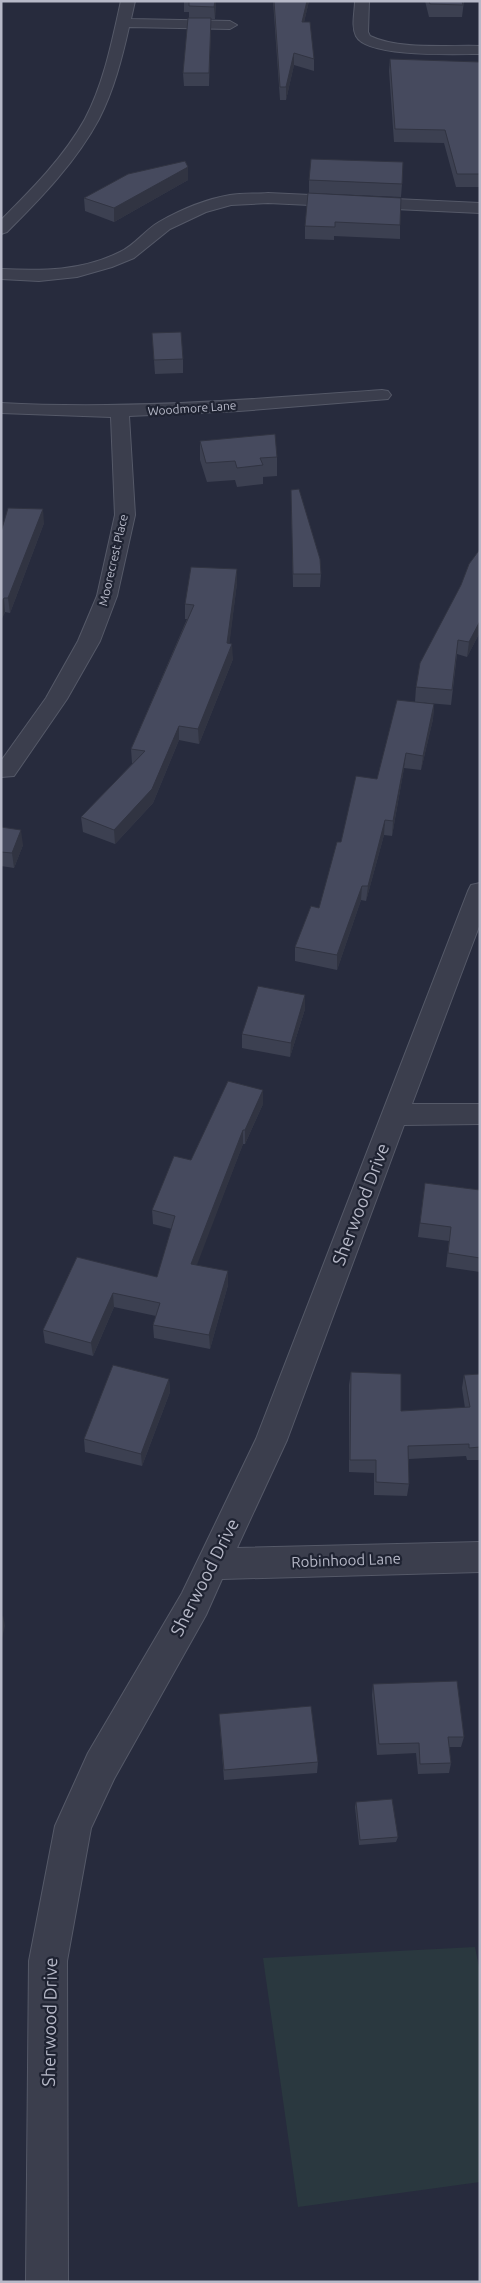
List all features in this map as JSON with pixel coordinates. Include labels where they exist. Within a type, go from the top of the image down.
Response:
[{"type":"street","points":[[1,228],[35,195],[65,159],[92,118],[107,83],[128,1]]},
{"type":"street","points":[[362,1],[362,34],[364,39],[373,44],[391,47],[480,50]]},
{"type":"street","points":[[123,24],[230,25]]},
{"type":"street","points":[[1,274],[39,276],[76,272],[106,264],[128,255],[164,226],[200,209],[230,200],[268,198],[480,208]]},
{"type":"street","name":"Woodmore Lane","points":[[1,408],[120,412],[382,395]]},
{"type":"street","name":"Moorecrest Place","points":[[6,771],[56,699],[89,641],[107,596],[124,515],[126,482],[120,412]]},
{"type":"street","name":"Sherwood Drive","points":[[46,2282],[48,1961],[73,1826],[100,1766],[194,1604],[271,1440],[480,891]]},
{"type":"street","points":[[394,1115],[480,1114]]},
{"type":"street","name":"Robinhood Lane","points":[[212,1564],[480,1557]]},
{"type":"shaded area","points":[[475,1947],[480,1972],[480,2182],[298,2207],[263,1958]]},
{"type":"building","points":[[189,1],[215,1],[214,7],[189,6]]},
{"type":"building","points":[[274,1],[307,1],[302,22],[310,22],[314,59],[294,53],[286,87],[280,87]]},
{"type":"building","points":[[429,1],[462,1],[463,5],[430,4]]},
{"type":"building","points":[[188,18],[211,18],[209,73],[183,73]]},
{"type":"building","points":[[390,59],[480,62],[480,174],[457,174],[445,130],[395,129]]},
{"type":"building","points":[[311,159],[403,162],[402,184],[309,180]]},
{"type":"building","points":[[185,161],[188,167],[114,208],[84,198],[128,174]]},
{"type":"building","points":[[308,193],[401,198],[400,225],[335,222],[335,227],[305,226]]},
{"type":"building","points":[[181,332],[183,359],[154,360],[152,333]]},
{"type":"building","points":[[275,434],[277,457],[260,458],[263,465],[237,468],[235,461],[206,463],[200,441]]},
{"type":"building","points":[[299,489],[320,559],[321,574],[293,574],[291,490]]},
{"type":"building","points":[[8,508],[43,509],[8,598],[4,598],[1,602],[1,532]]},
{"type":"building","points":[[480,549],[480,621],[469,642],[458,640],[452,690],[416,687],[420,663],[461,585],[469,564]]},
{"type":"building","points":[[191,567],[237,569],[227,643],[232,644],[198,729],[179,726],[152,789],[114,830],[81,817],[145,751],[131,749],[194,605],[185,604]]},
{"type":"building","points":[[397,700],[434,704],[423,756],[406,753],[393,821],[385,820],[368,886],[362,886],[337,955],[295,947],[311,906],[319,908],[337,842],[341,842],[356,776],[377,779]]},
{"type":"building","points":[[1,827],[21,830],[12,853],[1,852]]},
{"type":"building","points":[[258,986],[305,995],[291,1043],[242,1034]]},
{"type":"building","points":[[228,1081],[263,1090],[245,1130],[243,1130],[191,1264],[228,1271],[209,1335],[153,1325],[160,1303],[113,1293],[91,1343],[43,1330],[77,1257],[157,1277],[175,1216],[152,1210],[174,1156],[191,1160]]},
{"type":"building","points":[[425,1183],[480,1190],[480,1258],[448,1253],[451,1227],[420,1223]]},
{"type":"building","points":[[113,1365],[169,1379],[141,1454],[84,1439]]},
{"type":"building","points":[[351,1372],[401,1374],[401,1411],[470,1407],[464,1375],[480,1374],[480,1447],[469,1448],[469,1444],[408,1446],[409,1484],[376,1482],[376,1460],[350,1460]]},
{"type":"building","points":[[457,1681],[464,1737],[448,1737],[451,1763],[420,1764],[419,1743],[379,1744],[373,1684]]},
{"type":"building","points":[[311,1706],[318,1762],[224,1770],[219,1714]]},
{"type":"building","points":[[392,1799],[398,1837],[360,1840],[356,1802]]}]
